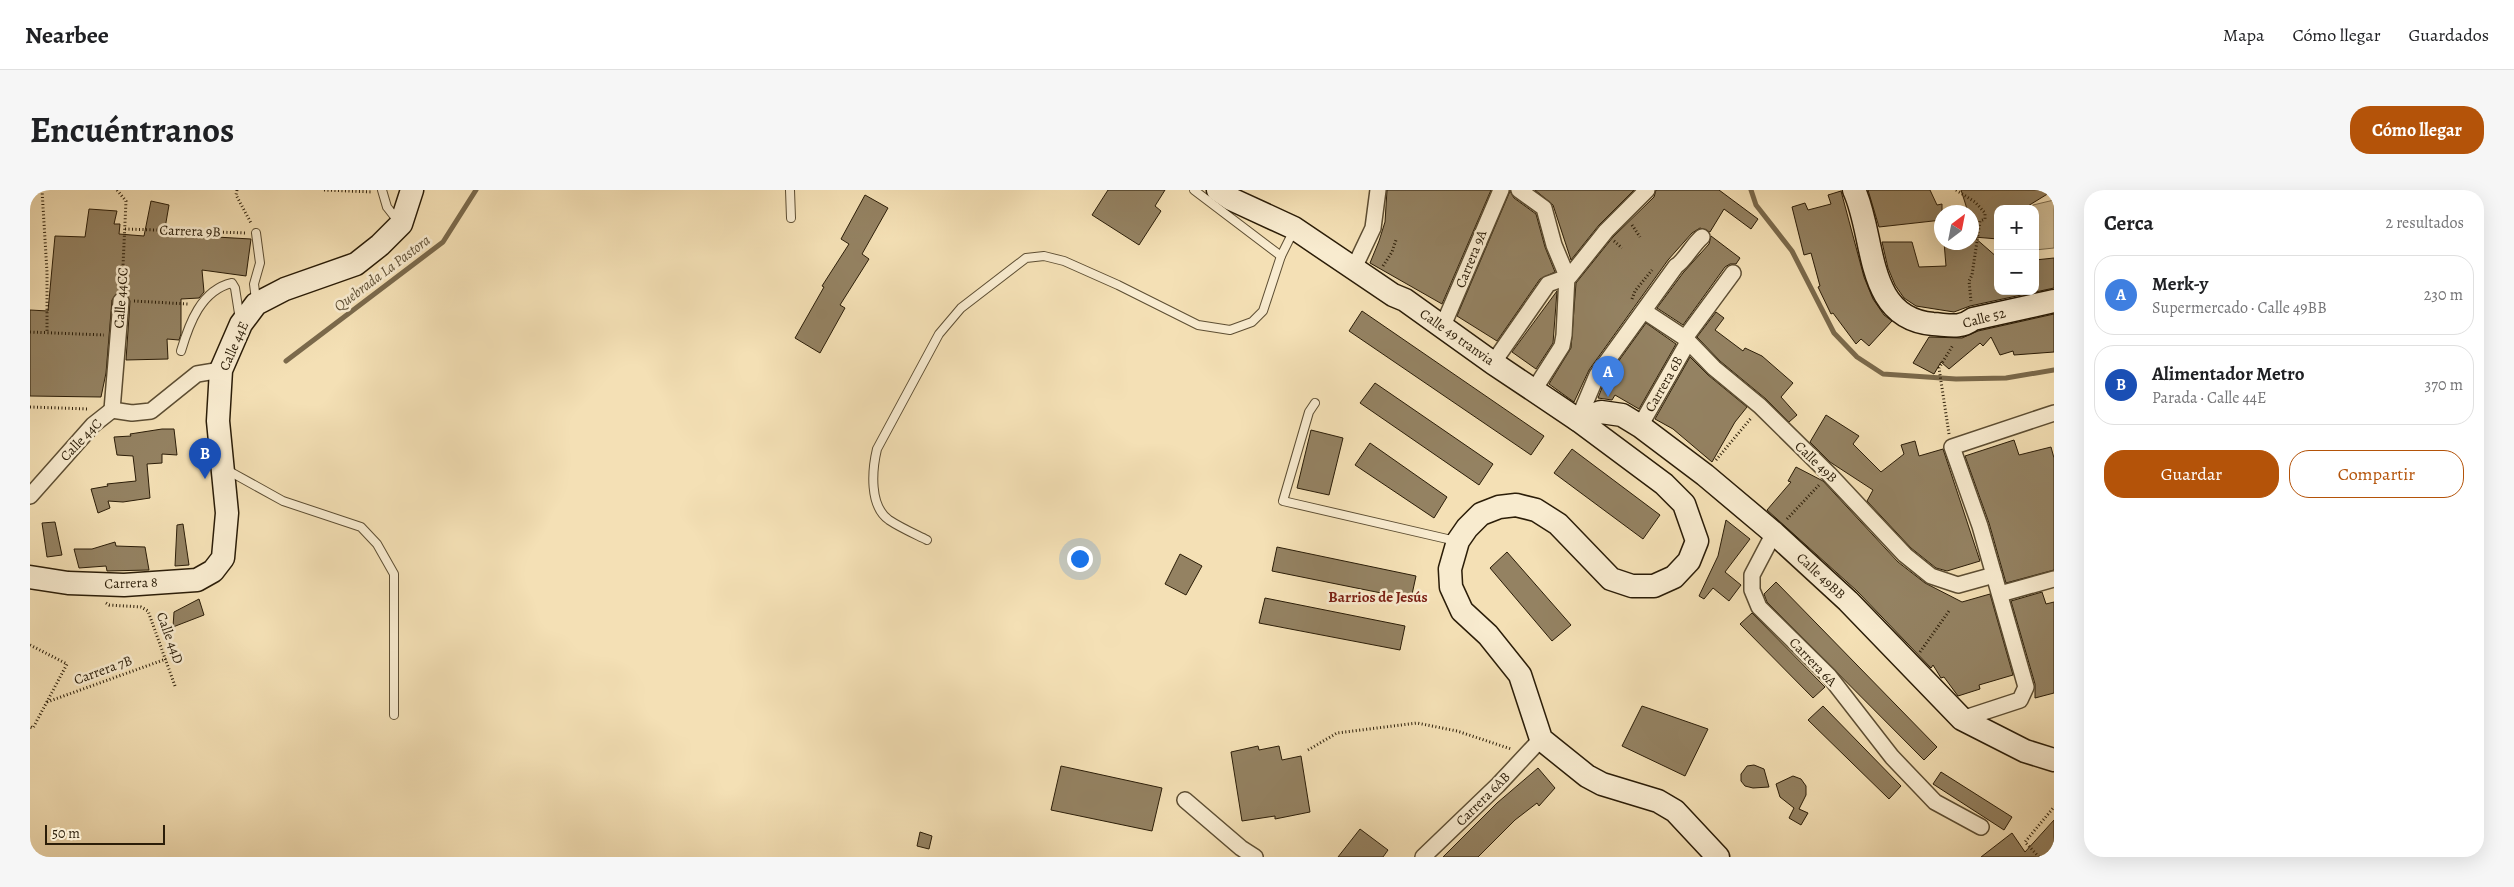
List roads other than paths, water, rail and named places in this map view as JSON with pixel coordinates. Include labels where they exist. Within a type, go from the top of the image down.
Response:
[{"type":"street","points":[[401,224],[412,190]]},
{"type":"street","name":"Calle 49 tranvia","points":[[1218,190],[1231,199],[1294,228],[1393,295],[1405,300],[1442,328],[1578,420],[1664,484],[1684,504],[1697,541],[1689,561],[1674,577],[1654,586],[1632,586],[1611,578],[1558,524],[1530,508],[1516,505],[1499,507],[1481,514],[1458,541]]},
{"type":"street","points":[[1354,268],[1373,228],[1378,190]]},
{"type":"street","name":"Carrera 9A","points":[[1442,328],[1501,190]]},
{"type":"street","points":[[1519,190],[1544,208],[1554,245],[1567,276],[1563,341],[1534,390]]},
{"type":"street","points":[[1493,363],[1548,284],[1570,276],[1606,231],[1647,190]]},
{"type":"street","name":"Calle 52","points":[[1854,190],[1861,205],[1874,269],[1892,306],[1917,322],[1969,323],[2054,302]]},
{"type":"street","name":"Calle 44E","points":[[223,558],[227,513],[218,421],[222,370],[241,324],[256,304],[285,289],[356,264],[380,245],[401,224]]},
{"type":"street","points":[[1578,420],[1597,375],[1676,266],[1680,264],[1693,245],[1702,237]]},
{"type":"street","name":"Carrera 6B","points":[[1640,426],[1687,340],[1732,273]]},
{"type":"street","name":"Calle 44CC","points":[[112,410],[121,300]]},
{"type":"street","name":"Calle 49B","points":[[1644,311],[1687,340],[1760,406],[1829,474],[1905,555],[1931,576],[1958,585],[1994,575]]},
{"type":"street","name":"Calle 44C","points":[[30,496],[92,425],[112,410],[132,413],[151,411],[197,374],[222,370]]},
{"type":"street","name":"Calle 49BB","points":[[1578,420],[1601,412],[1622,415],[1640,426],[1705,475],[1774,533],[1848,601],[1962,719],[2025,751],[2054,760]]},
{"type":"street","points":[[1962,719],[2020,700],[2026,687],[1980,526],[1952,447],[2054,413]]},
{"type":"street","name":"Carrera 6A","points":[[1774,533],[1752,575],[1752,590],[1759,608],[1829,676],[1892,757],[1935,802],[1981,827]]},
{"type":"street","points":[[1458,541],[1450,569],[1451,586],[1462,611],[1488,634],[1520,675],[1541,739],[1586,776],[1602,784],[1658,801],[1674,811],[1718,857]]},
{"type":"street","name":"Carrera 8","points":[[30,576],[84,584],[124,585],[197,580],[213,571],[223,558]]},
{"type":"street","points":[[2000,594],[2054,579]]},
{"type":"street","name":"Carrera 6AB","points":[[1423,857],[1541,739]]},
{"type":"street","points":[[1185,800],[1241,848],[1255,857]]},
{"type":"lane","points":[[790,190],[791,218]]},
{"type":"lane","points":[[1194,190],[1281,256]]},
{"type":"lane","points":[[382,191],[387,207],[401,224]]},
{"type":"lane","points":[[928,540],[888,519],[882,512],[875,498],[874,463],[877,450],[939,334],[961,308],[1026,258],[1044,256],[1064,262],[1118,285],[1198,325],[1230,330],[1252,322],[1263,311],[1281,256],[1294,228]]},
{"type":"lane","points":[[256,233],[260,263],[254,284],[256,304]]},
{"type":"lane","points":[[181,351],[189,323],[201,304],[222,285],[232,283],[236,288],[241,324]]},
{"type":"lane","points":[[1315,403],[1309,412],[1283,501],[1458,541]]},
{"type":"lane","points":[[221,467],[283,501],[361,527],[378,544],[394,574],[394,715]]},
{"type":"waterway","name":"Quebrada La Pastora","points":[[286,361],[443,242],[476,190]]},
{"type":"waterway","points":[[1751,190],[1756,205],[1792,251],[1834,333],[1857,357],[1883,374],[1956,379],[2006,378],[2054,370]]},
{"type":"place","name":"Merk-y","points":[[1608,397]]},
{"type":"place","name":"Alimentador Metro","points":[[205,479]]},
{"type":"district","name":"Barrios de Jesús","points":[[1378,597]]}]
